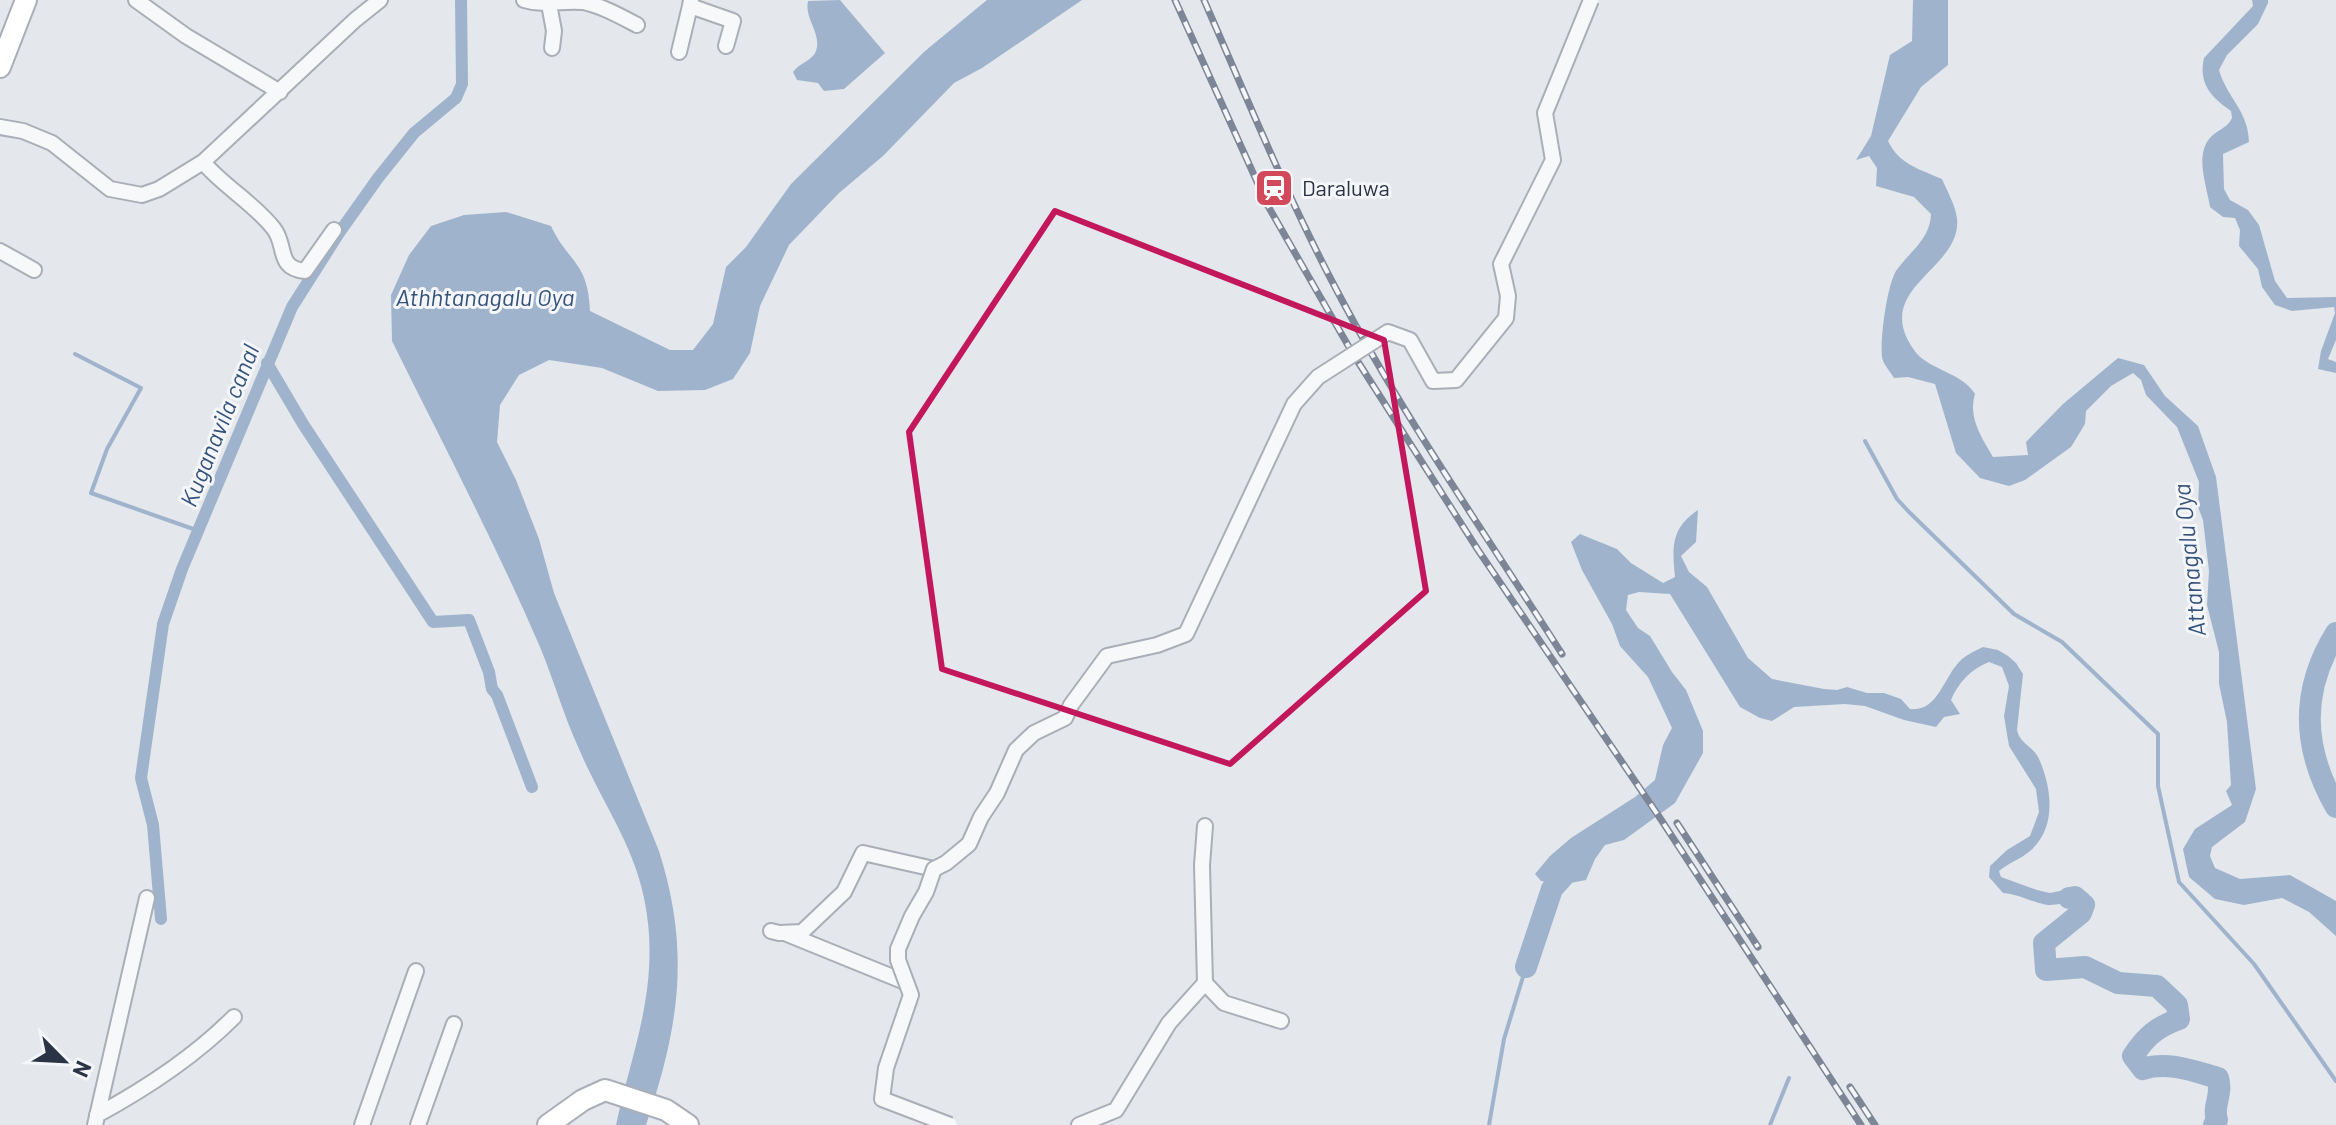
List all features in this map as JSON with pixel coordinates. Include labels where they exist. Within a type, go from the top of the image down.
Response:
[{"type":"street","points":[[0,67],[26,0]]},
{"type":"street","points":[[136,0],[186,36],[280,92]]},
{"type":"street","points":[[0,127],[23,131],[52,143],[110,189],[142,195],[159,189],[203,162],[380,0]]},
{"type":"street","points":[[524,0],[549,4],[580,1],[604,8],[637,25]]},
{"type":"street","points":[[905,982],[777,932],[802,932],[824,913],[844,892],[863,853],[934,869],[946,863],[969,844],[1016,750],[1034,733],[1065,718],[1107,656],[1157,645],[1186,634],[1294,404],[1318,377],[1388,332],[1410,340],[1433,381],[1456,380],[1506,318],[1508,296],[1501,264],[1553,160],[1545,113],[1591,0]]},
{"type":"street","points":[[679,52],[690,3],[733,21],[726,46]]},
{"type":"street","points":[[549,4],[554,31],[552,48]]},
{"type":"street","points":[[203,162],[276,231],[287,264],[295,270],[305,271],[334,230]]},
{"type":"street","points":[[0,251],[34,270]]},
{"type":"street","points":[[1205,826],[1202,865],[1205,983],[1224,1003],[1281,1021]]},
{"type":"street","points":[[934,869],[898,949],[898,960],[911,995],[886,1068],[882,1099],[950,1125]]},
{"type":"street","points":[[96,1120],[147,898]]},
{"type":"street","points":[[362,1125],[416,971]]},
{"type":"street","points":[[1079,1125],[1116,1110],[1169,1023],[1205,983]]},
{"type":"street","points":[[96,1120],[143,1090],[217,1034],[234,1017]]},
{"type":"street","points":[[418,1125],[454,1024]]},
{"type":"street","points":[[548,1125],[605,1090],[666,1110],[688,1125]]},
{"type":"highlighted area","points":[[1055,211],[1384,340],[1426,591],[1230,764],[942,669],[909,432]]},
{"type":"water","points":[[840,0],[885,53],[844,89],[824,91],[818,83],[797,80],[793,72],[816,51],[817,38],[808,14],[808,1]]},
{"type":"water","name":"Athhtanagalu Oya","points":[[987,0],[1082,0],[982,68],[954,83],[789,245],[760,306],[750,353],[733,379],[705,390],[658,391],[602,368],[549,360],[519,375],[500,405],[497,442],[516,480],[539,539],[554,593],[659,851],[675,923],[677,989],[673,1022],[657,1089],[646,1125],[616,1125],[641,1026],[648,976],[648,923],[638,875],[621,833],[589,772],[523,608],[392,341],[391,295],[409,255],[431,226],[464,215],[506,212],[551,226],[582,272],[590,311],[670,350],[693,350],[713,324],[726,267],[746,247],[791,184],[925,51]]},
{"type":"water","points":[[1913,0],[1948,0],[1948,65],[1921,87],[1888,141],[1904,160],[1942,179],[1957,219],[1955,236],[1947,252],[1910,293],[1903,309],[1903,326],[1912,347],[1926,361],[1961,380],[1975,394],[1974,419],[1993,457],[2028,455],[2026,442],[2063,404],[2118,358],[2144,365],[2165,396],[2198,426],[2216,477],[2256,789],[2245,822],[2212,847],[2210,856],[2215,868],[2240,879],[2290,875],[2336,901],[2336,936],[2309,912],[2282,898],[2244,905],[2215,899],[2189,877],[2183,849],[2195,829],[2232,805],[2226,791],[2231,785],[2227,722],[2219,684],[2219,652],[2207,605],[2209,571],[2203,520],[2198,507],[2199,482],[2177,427],[2146,395],[2141,380],[2133,373],[2111,386],[2086,411],[2085,424],[2071,447],[2025,480],[2009,486],[1980,478],[1956,453],[1935,384],[1908,377],[1894,378],[1884,362],[1883,325],[1893,278],[1923,238],[1931,214],[1914,197],[1876,186],[1877,168],[1869,156],[1856,160],[1871,136],[1890,55],[1912,41]]},
{"type":"water","points":[[2252,0],[2268,0],[2268,3],[2258,24],[2227,55],[2219,70],[2245,121],[2249,142],[2223,154],[2224,189],[2230,200],[2248,210],[2259,225],[2275,281],[2287,298],[2336,297],[2336,340],[2328,359],[2336,362],[2336,373],[2318,369],[2335,313],[2334,307],[2292,311],[2275,305],[2262,287],[2258,269],[2239,246],[2240,230],[2235,218],[2223,217],[2210,207],[2203,154],[2209,139],[2232,118],[2231,111],[2218,101],[2205,83],[2204,58],[2253,6]]},
{"type":"water","points":[[1698,510],[1696,542],[1681,556],[1689,572],[1707,587],[1748,658],[1772,679],[1824,689],[1847,687],[1867,693],[1884,693],[1901,699],[1910,709],[1934,700],[1960,661],[1983,647],[1998,650],[2016,663],[2023,674],[2017,730],[2039,759],[2047,782],[2050,807],[2045,831],[2039,842],[1999,871],[2001,877],[2037,890],[2050,893],[2070,889],[2089,897],[2088,911],[2082,916],[2077,915],[2081,910],[2077,903],[2047,905],[2003,893],[1989,877],[1990,866],[2007,850],[2030,836],[2039,812],[2036,789],[2009,746],[2004,716],[2009,686],[2002,667],[1989,662],[1961,682],[1951,700],[1960,714],[1944,717],[1936,727],[1865,706],[1845,704],[1794,707],[1772,721],[1740,707],[1670,594],[1639,592],[1628,595],[1626,610],[1638,628],[1650,636],[1686,690],[1703,731],[1703,753],[1675,803],[1624,840],[1605,845],[1586,880],[1565,884],[1541,881],[1535,874],[1550,856],[1655,780],[1663,745],[1672,728],[1648,677],[1620,646],[1571,542],[1580,534],[1617,549],[1631,563],[1663,583],[1675,577],[1674,547],[1678,531]]},
{"type":"waterway","name":"Kuganavila canal","points":[[161,919],[153,825],[141,778],[163,624],[182,569],[292,307],[378,178],[414,133],[456,98],[462,84],[461,0]]},
{"type":"waterway","points":[[75,354],[141,388],[107,449],[91,493],[199,531]]},
{"type":"waterway","points":[[267,363],[303,424],[433,622],[469,620],[489,672],[492,689],[532,787]]},
{"type":"waterway","points":[[1865,441],[1897,499],[1909,512],[2014,614],[2062,642],[2158,734],[2158,786],[2179,882],[2254,964],[2336,1081]]},
{"type":"waterway","points":[[2336,633],[2316,676],[2310,720],[2317,763],[2336,807]]},
{"type":"waterway","points":[[1526,967],[1552,889],[1577,861]]},
{"type":"waterway","points":[[2069,898],[2075,897],[2084,905],[2081,913],[2044,943],[2046,970],[2085,967],[2118,983],[2157,986],[2177,1005],[2179,1019],[2153,1033],[2133,1056],[2143,1069],[2171,1066],[2218,1078],[2217,1120],[2214,1125]]},
{"type":"waterway","points":[[1489,1125],[1504,1039],[1526,967]]},
{"type":"waterway","points":[[1770,1125],[1789,1078]]},
{"type":"railway","points":[[1175,0],[1268,206],[1353,354],[1478,550],[1660,818],[1861,1125]]},
{"type":"railway","points":[[1204,0],[1300,216],[1361,335],[1416,427],[1562,654]]},
{"type":"railway","points":[[1677,823],[1758,947]]},
{"type":"railway","points":[[1850,1087],[1875,1125]]},
{"type":"place","name":"Daraluwa","points":[[1274,188]]},
{"type":"water label","name":"Attanagalu Oya","points":[[2190,560]]}]
